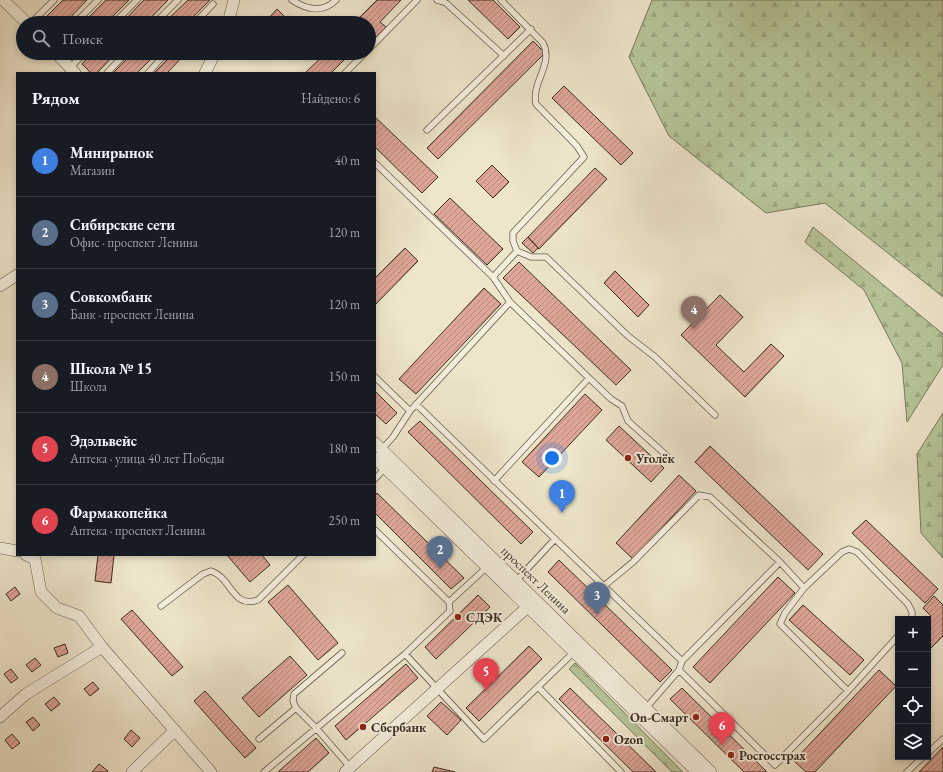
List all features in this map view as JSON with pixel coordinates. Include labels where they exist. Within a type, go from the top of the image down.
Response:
[{"type":"street","points":[[3,0],[20,16]]},
{"type":"street","points":[[230,16],[234,0]]},
{"type":"street","points":[[63,60],[72,70]]},
{"type":"street","points":[[206,72],[212,60]]},
{"type":"street","points":[[0,286],[16,276]]},
{"type":"street","name":"проспект Ленина","points":[[377,450],[385,468],[487,567],[531,603],[646,708],[711,772]]},
{"type":"street","name":"проспект Ленина","points":[[377,450],[516,581],[531,603],[574,652],[697,772]]},
{"type":"street","points":[[0,548],[16,551]]},
{"type":"street","points":[[32,556],[41,592],[57,608],[79,616],[102,647],[211,772]]},
{"type":"street","points":[[347,770],[531,603]]},
{"type":"street","points":[[0,717],[26,694],[102,647]]},
{"type":"street","points":[[132,772],[175,730]]},
{"type":"lane","points":[[38,16],[54,0]]},
{"type":"lane","points":[[82,16],[98,0]]},
{"type":"lane","points":[[121,16],[137,0]]},
{"type":"lane","points":[[162,16],[178,0]]},
{"type":"lane","points":[[292,0],[299,5],[320,9],[329,7],[336,0]]},
{"type":"lane","points":[[376,42],[417,0]]},
{"type":"lane","points":[[437,0],[446,3],[504,56]]},
{"type":"lane","points":[[501,0],[543,43],[547,50],[545,66],[535,91],[536,104],[577,146],[584,157],[513,233],[513,241],[517,251],[531,257],[546,257],[628,336],[655,357],[715,415]]},
{"type":"lane","points":[[202,16],[213,4]]},
{"type":"lane","points":[[427,130],[530,29]]},
{"type":"lane","points":[[72,70],[79,60]]},
{"type":"lane","points":[[108,72],[119,60]]},
{"type":"lane","points":[[149,72],[160,60]]},
{"type":"lane","points":[[346,72],[358,60]]},
{"type":"lane","points":[[376,164],[493,277],[510,302],[611,399],[622,406],[628,421],[666,456]]},
{"type":"lane","points":[[493,277],[517,251]]},
{"type":"lane","points":[[377,450],[394,437],[416,404],[510,302]]},
{"type":"lane","points":[[376,378],[410,411]]},
{"type":"lane","points":[[494,481],[589,378]]},
{"type":"lane","points":[[416,404],[554,540],[605,586],[682,660]]},
{"type":"lane","points":[[376,478],[385,468]]},
{"type":"lane","points":[[605,586],[633,562],[700,495],[710,497],[780,562],[804,588]]},
{"type":"lane","points":[[264,772],[405,654],[450,611],[449,602],[376,531]]},
{"type":"lane","points":[[516,581],[554,540]]},
{"type":"lane","points":[[848,691],[780,624],[785,614],[804,588],[842,552],[849,549],[857,552],[908,604],[912,612],[912,616]]},
{"type":"lane","points":[[161,606],[203,574],[211,571],[218,574],[242,601],[249,603],[258,600],[302,556]]},
{"type":"lane","points":[[646,708],[679,670],[682,660],[780,562]]},
{"type":"lane","points":[[449,602],[487,567]]},
{"type":"lane","points":[[679,670],[775,765],[848,691],[895,639]]},
{"type":"lane","points":[[405,654],[484,739],[574,652]]},
{"type":"lane","points":[[342,653],[294,694],[293,701],[296,708],[317,729],[347,770]]},
{"type":"lane","points":[[538,688],[621,772]]},
{"type":"lane","points":[[259,739],[296,708]]},
{"type":"lane","points":[[931,750],[943,739]]},
{"type":"lane","points":[[908,772],[921,760]]},
{"type":"green space","points":[[652,0],[943,0],[943,297],[825,203],[766,213],[669,136],[629,57]]},
{"type":"green space","points":[[813,227],[943,334],[943,365],[907,422],[902,363],[864,290],[805,242]]},
{"type":"green space","points":[[943,413],[943,558],[921,533],[917,454]]},
{"type":"green space","points":[[575,663],[683,772],[672,772],[569,669]]},
{"type":"building","points":[[63,0],[87,0],[72,16],[47,16]]},
{"type":"building","points":[[106,0],[129,0],[113,16],[90,16]]},
{"type":"building","points":[[144,0],[168,0],[153,16],[129,16]]},
{"type":"building","points":[[188,0],[210,0],[194,16],[171,16]]},
{"type":"building","points":[[377,0],[401,0],[380,22],[386,27],[376,37],[376,16],[361,16]]},
{"type":"building","points":[[468,0],[493,0],[520,27],[508,39]]},
{"type":"building","points":[[277,9],[284,16],[270,16]]},
{"type":"building","points":[[533,41],[545,53],[438,159],[427,148]]},
{"type":"building","points":[[86,60],[109,60],[98,72],[90,72],[82,64]]},
{"type":"building","points":[[126,60],[150,60],[138,72],[114,72]]},
{"type":"building","points":[[167,60],[179,60],[168,72],[155,72]]},
{"type":"building","points":[[319,60],[344,60],[332,72],[306,72]]},
{"type":"building","points":[[564,86],[633,153],[621,165],[552,98]]},
{"type":"building","points":[[376,118],[438,177],[422,193],[376,148]]},
{"type":"building","points":[[492,165],[509,182],[493,198],[476,181]]},
{"type":"building","points":[[595,168],[607,179],[539,249],[528,237]]},
{"type":"building","points":[[450,198],[503,249],[487,265],[434,214]]},
{"type":"building","points":[[528,237],[538,248],[533,253],[522,243]]},
{"type":"building","points":[[405,248],[418,261],[376,304],[376,277]]},
{"type":"building","points":[[519,262],[631,370],[616,385],[503,278]]},
{"type":"building","points":[[615,271],[649,305],[638,317],[604,283]]},
{"type":"building","points":[[484,288],[501,304],[416,394],[399,379]]},
{"type":"building","points":[[720,295],[743,317],[716,345],[744,372],[771,344],[784,356],[745,397],[681,335]]},
{"type":"building","points":[[376,392],[397,413],[386,424],[376,415]]},
{"type":"building","points":[[585,394],[602,410],[539,477],[522,462]]},
{"type":"building","points":[[420,421],[533,532],[521,544],[408,432]]},
{"type":"building","points":[[619,426],[664,468],[651,482],[606,440]]},
{"type":"building","points":[[710,446],[823,554],[808,570],[695,462]]},
{"type":"building","points":[[679,475],[696,491],[633,559],[616,543]]},
{"type":"building","points":[[377,493],[464,578],[451,589],[376,514]]},
{"type":"building","points":[[866,520],[938,589],[925,603],[852,533]]},
{"type":"building","points":[[98,556],[114,556],[111,583],[95,581]]},
{"type":"building","points":[[228,556],[263,556],[270,565],[250,582]]},
{"type":"building","points":[[559,560],[672,670],[660,682],[548,572]]},
{"type":"building","points":[[778,577],[795,593],[710,683],[693,667]]},
{"type":"building","points":[[288,585],[338,643],[318,660],[268,602]]},
{"type":"building","points":[[15,587],[20,594],[11,601],[6,594]]},
{"type":"building","points":[[478,595],[490,607],[436,659],[425,647]]},
{"type":"building","points":[[934,596],[943,605],[943,636],[931,648],[931,616],[923,608]]},
{"type":"building","points":[[803,605],[864,660],[850,675],[789,620]]},
{"type":"building","points":[[132,610],[183,667],[172,676],[121,619]]},
{"type":"building","points":[[65,644],[68,653],[58,657],[54,648]]},
{"type":"building","points":[[529,646],[542,659],[479,721],[466,708]]},
{"type":"building","points":[[290,656],[307,675],[259,717],[242,698]]},
{"type":"building","points":[[35,658],[41,665],[32,672],[26,665]]},
{"type":"building","points":[[406,664],[418,678],[346,740],[335,726]]},
{"type":"building","points":[[11,669],[18,678],[11,683],[4,674]]},
{"type":"building","points":[[879,670],[895,685],[895,687],[815,772],[806,772],[794,761]]},
{"type":"building","points":[[93,682],[99,689],[90,696],[84,689]]},
{"type":"building","points":[[570,688],[656,772],[633,772],[559,699]]},
{"type":"building","points":[[682,688],[767,772],[744,772],[670,699]]},
{"type":"building","points":[[205,691],[256,748],[245,758],[194,701]]},
{"type":"building","points":[[54,697],[60,704],[51,711],[45,704]]},
{"type":"building","points":[[441,702],[461,720],[447,735],[427,716]]},
{"type":"building","points":[[33,717],[40,725],[33,731],[26,722]]},
{"type":"building","points":[[131,730],[140,738],[132,747],[124,739]]},
{"type":"building","points":[[12,734],[20,743],[12,749],[5,740]]},
{"type":"building","points":[[316,738],[329,753],[308,772],[278,772]]},
{"type":"building","points":[[943,747],[943,772],[919,772],[931,760]]},
{"type":"building","points":[[99,764],[108,771],[92,772]]},
{"type":"building","points":[[434,767],[455,772],[432,772]]},
{"type":"place","name":"Школа № 15","points":[[694,329]]},
{"type":"place","name":"Уголёк","points":[[628,458]]},
{"type":"place","name":"Минирынок","points":[[562,513]]},
{"type":"place","name":"Сибирские сети","points":[[440,569]]},
{"type":"place","name":"Совкомбанк","points":[[597,615]]},
{"type":"place","name":"СДЭК","points":[[458,617]]},
{"type":"place","name":"Эдэльвейс","points":[[486,691]]},
{"type":"place","name":"On-Смарт","points":[[696,717]]},
{"type":"place","name":"Сбербанк","points":[[363,727]]},
{"type":"place","name":"Ozon","points":[[606,739]]},
{"type":"place","name":"Фармакопейка","points":[[722,745]]},
{"type":"place","name":"Росгосстрах","points":[[731,755]]}]
